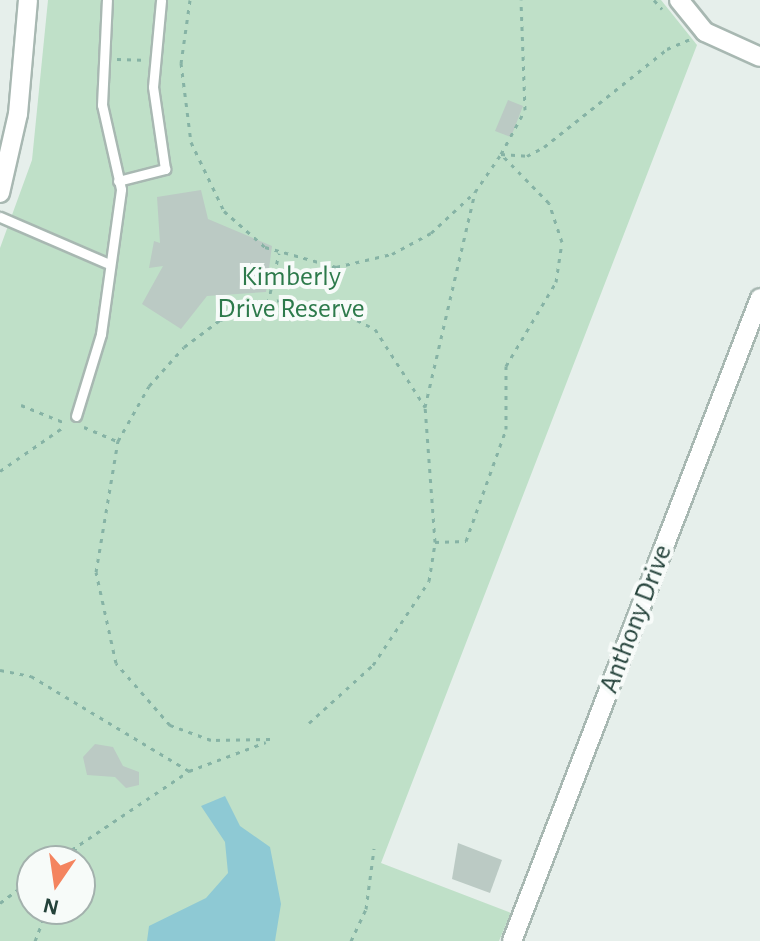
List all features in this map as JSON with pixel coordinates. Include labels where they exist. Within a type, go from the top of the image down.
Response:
[{"type":"street","points":[[0,193],[18,114],[28,0]]},
{"type":"street","points":[[679,0],[705,32],[760,57]]},
{"type":"street","name":"Anthony Drive","points":[[512,941],[760,298]]},
{"type":"lane","points":[[76,416],[101,334],[118,181],[102,105],[107,0]]},
{"type":"lane","points":[[118,181],[165,169],[153,87],[161,0]]},
{"type":"lane","points":[[0,217],[109,264]]},
{"type":"path","points":[[190,0],[181,63],[201,171],[224,211],[279,253],[336,267],[392,254],[431,233],[475,192],[501,154],[525,110],[521,0]]},
{"type":"path","points":[[501,154],[527,156],[544,147],[667,49],[705,32]]},
{"type":"path","points":[[435,542],[466,541],[506,429],[506,366],[556,282],[562,242],[549,203],[515,177],[501,154]]},
{"type":"path","points":[[309,723],[352,689],[403,624],[429,581],[435,542],[425,407],[475,192]]},
{"type":"path","points":[[268,303],[279,253]]},
{"type":"path","points":[[75,845],[189,771],[271,740],[211,740],[170,725],[116,663],[96,572],[118,441],[149,386],[184,347],[220,320],[268,303],[321,303],[375,329],[425,407]]},
{"type":"path","points":[[21,405],[118,441]]},
{"type":"path","points":[[0,471],[48,444],[67,424]]},
{"type":"path","points":[[0,670],[31,676],[189,771]]},
{"type":"path","points":[[351,941],[366,909],[374,849]]},
{"type":"green space","name":"Kimberly Drive Reserve","points":[[48,0],[661,0],[697,45],[381,863],[511,913],[499,941],[0,941],[0,248],[32,160]]},
{"type":"water","points":[[225,796],[240,826],[270,847],[281,904],[275,941],[147,941],[149,926],[206,898],[228,873],[225,842],[201,806]]},
{"type":"building","points":[[508,100],[523,106],[511,137],[495,131]]},
{"type":"building","points":[[201,190],[208,219],[272,246],[266,292],[207,296],[181,329],[142,304],[163,266],[149,268],[154,241],[160,243],[157,197]]},
{"type":"building","points":[[95,744],[113,747],[123,766],[139,772],[139,785],[126,788],[115,777],[87,775],[83,757]]},
{"type":"building","points":[[458,843],[502,860],[490,893],[452,879]]}]
